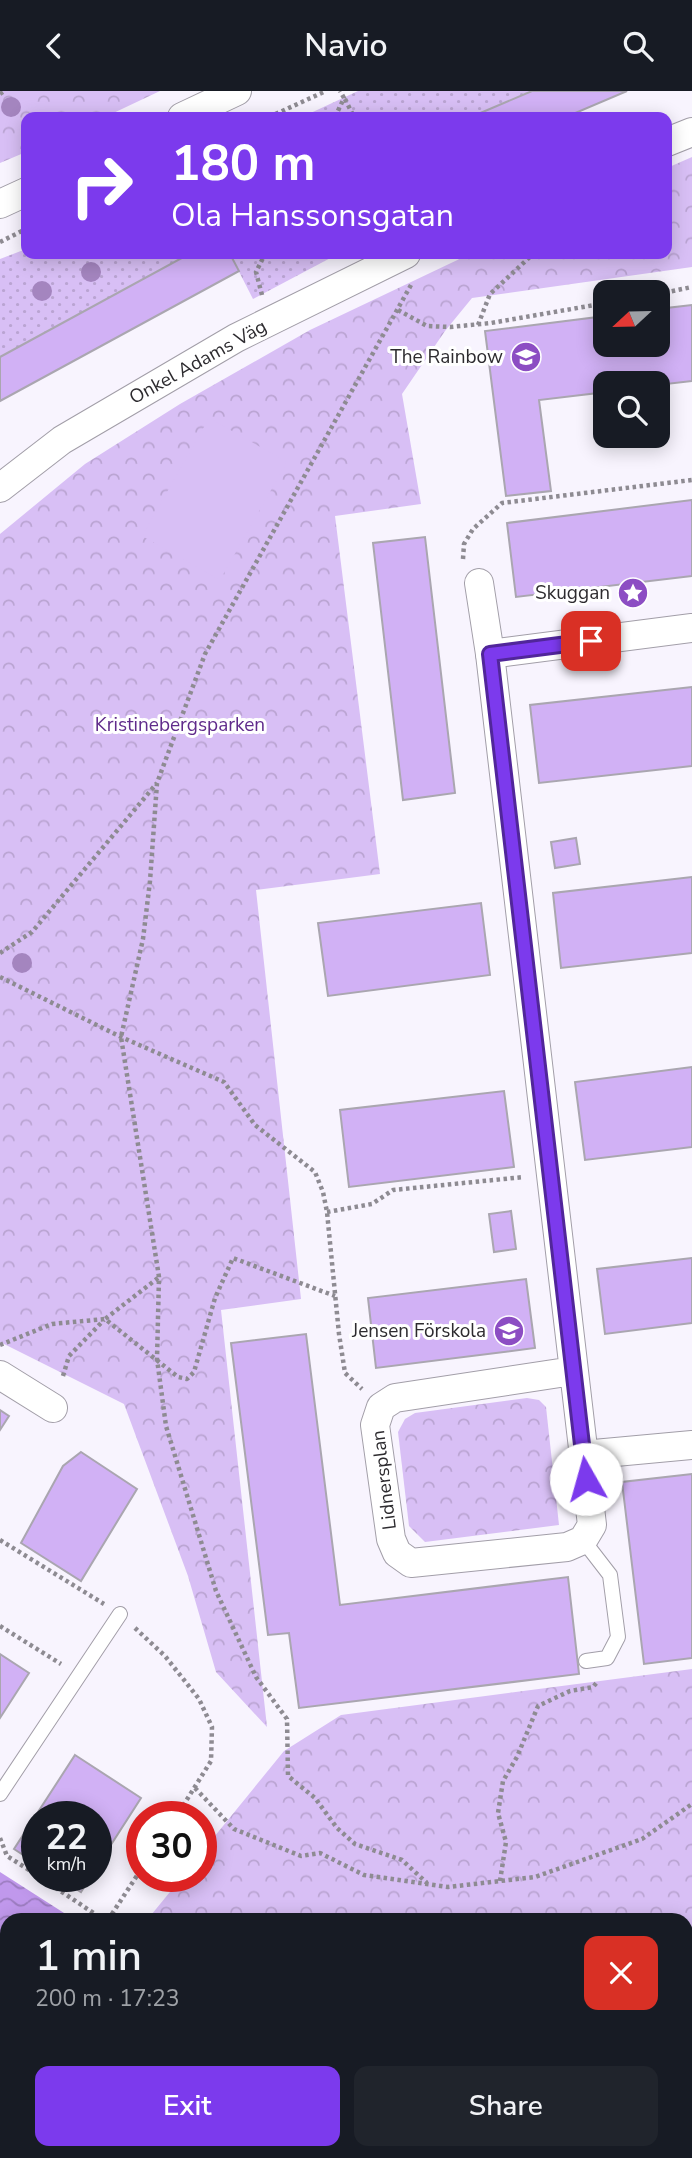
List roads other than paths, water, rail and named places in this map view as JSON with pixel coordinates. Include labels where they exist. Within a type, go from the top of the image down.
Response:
[{"type":"street","points":[[193,112],[237,91]]},
{"type":"street","points":[[672,140],[692,132]]},
{"type":"street","points":[[0,204],[21,194]]},
{"type":"street","name":"Onkel Adams Väg","points":[[0,488],[62,440],[236,338],[411,264]]},
{"type":"street","points":[[479,583],[490,654],[592,1525],[583,1540]]},
{"type":"street","points":[[490,654],[692,628]]},
{"type":"street","name":"Lidnersplan","points":[[573,1371],[395,1398],[381,1407],[375,1425],[391,1539],[397,1553],[411,1563],[567,1547],[583,1540]]},
{"type":"street","points":[[0,1375],[53,1408]]},
{"type":"street","points":[[583,1455],[692,1445]]},
{"type":"lane","points":[[583,1540],[610,1575],[618,1637],[607,1658],[586,1661]]},
{"type":"lane","points":[[0,1794],[120,1614]]},
{"type":"water","points":[[0,1872],[21,1885],[21,1892],[31,1892],[64,1913],[0,1913]]},
{"type":"place","name":"The Rainbow","points":[[526,357]]},
{"type":"place","name":"Skuggan","points":[[633,593]]},
{"type":"place","name":"Jensen Förskola","points":[[509,1331]]},
{"type":"park label","name":"Kristinebergsparken","points":[[180,725]]}]
